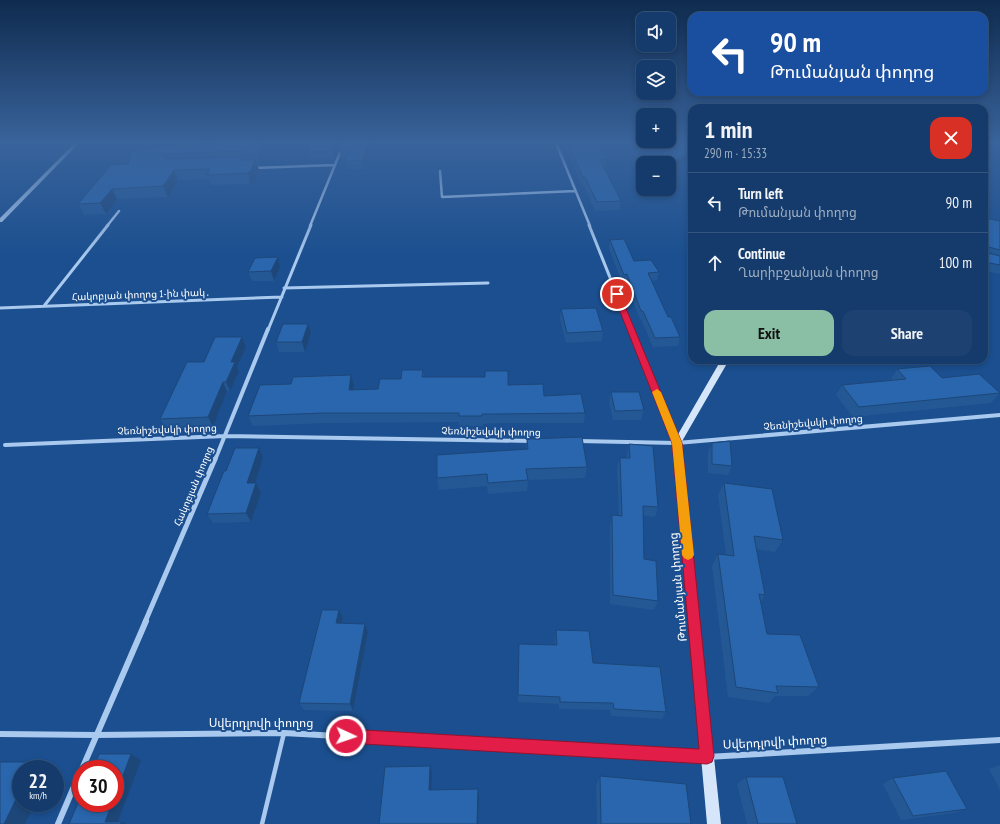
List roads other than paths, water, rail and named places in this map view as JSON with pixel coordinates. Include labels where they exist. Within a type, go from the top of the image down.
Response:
[{"type":"main road","points":[[677,443],[723,364]]},
{"type":"main road","name":"Թումանյան փողոց","points":[[677,443],[714,824]]},
{"type":"street","points":[[0,221],[40,181]]},
{"type":"street","name":"Հակոբյան փողոց","points":[[85,760],[225,436],[328,181]]},
{"type":"street","points":[[441,181],[442,197],[575,191]]},
{"type":"street","points":[[571,181],[677,443]]},
{"type":"street","points":[[44,306],[119,211]]},
{"type":"street","points":[[284,288],[488,283]]},
{"type":"street","name":"Հակոբյան փողոց 1-ին փակ․","points":[[0,308],[282,297]]},
{"type":"street","name":"Չեռնիշեվսկի փողոց","points":[[574,441],[677,443],[1000,415]]},
{"type":"street","name":"Չեռնիշեվսկի փողոց","points":[[5,445],[225,436],[534,441]]},
{"type":"street","name":"Սվերդլովի փողոց","points":[[0,734],[96,735],[284,733],[707,756],[1000,740]]},
{"type":"street","name":"Հակոբյան փողոց","points":[[58,824],[72,791]]},
{"type":"lane","points":[[262,824],[284,733]]}]
